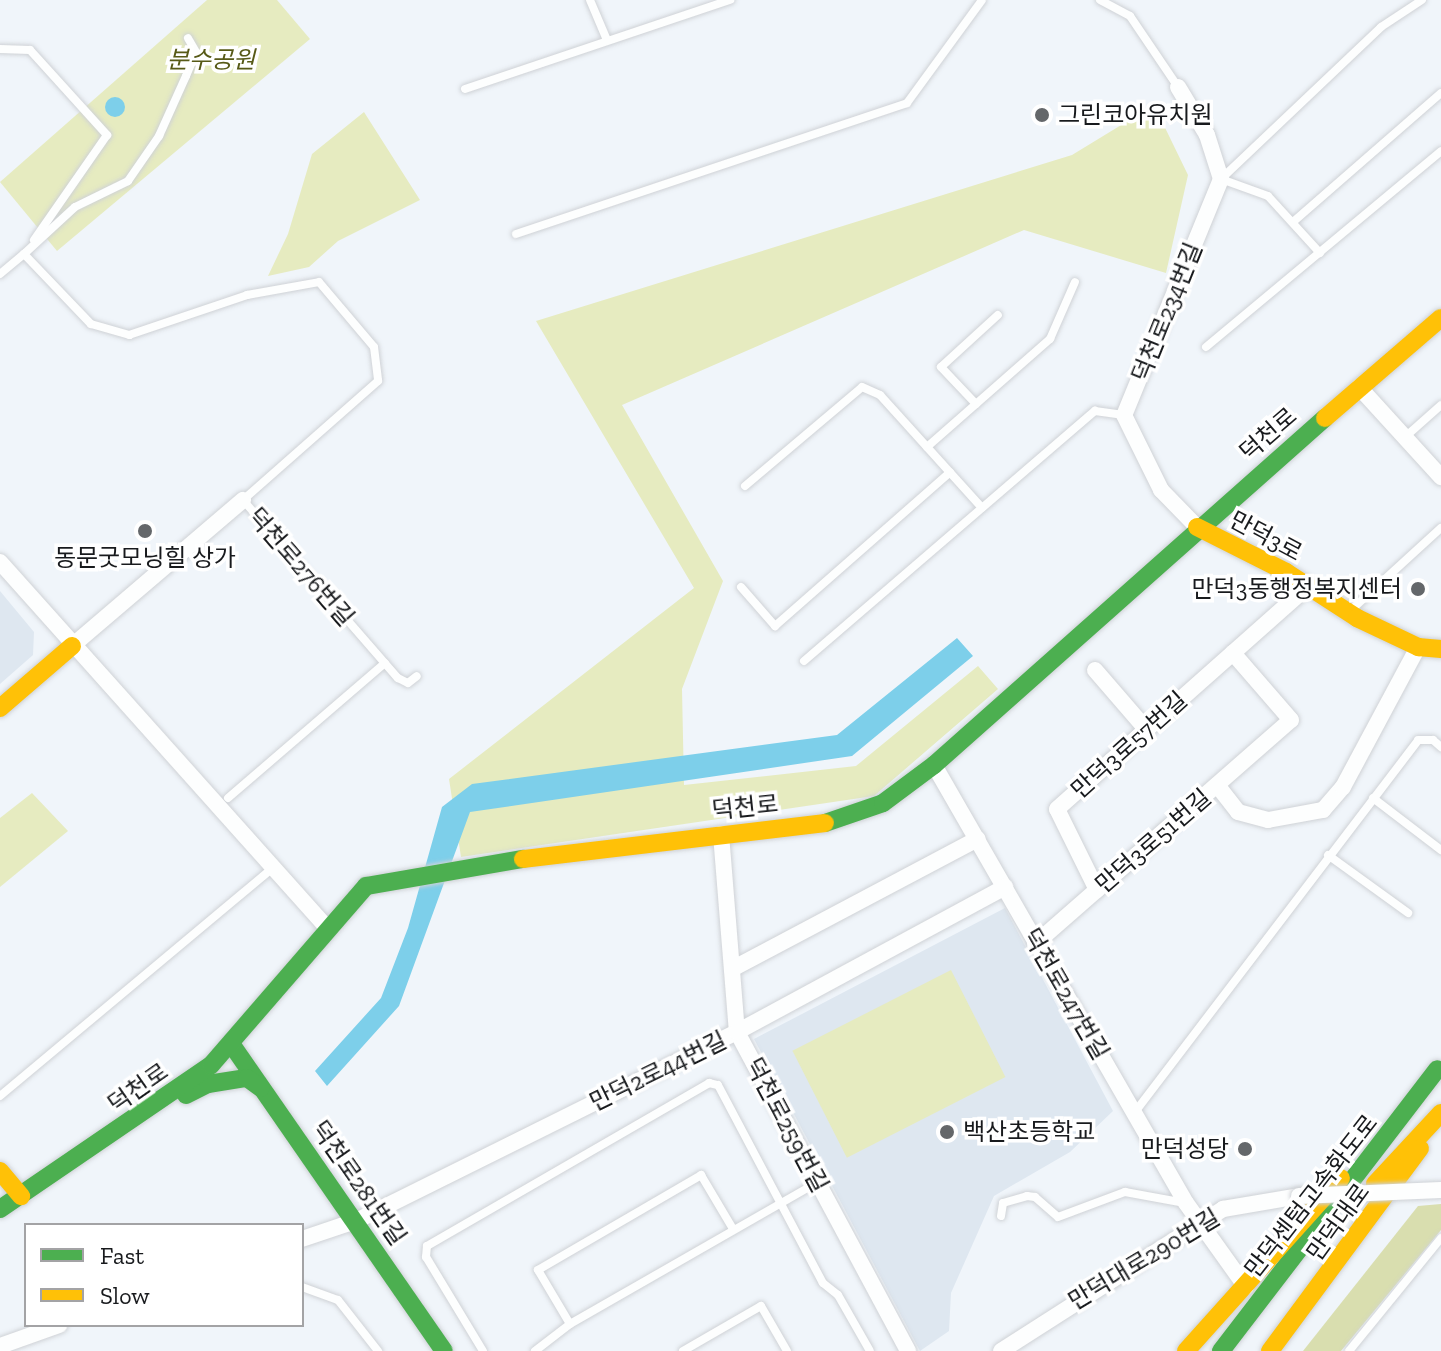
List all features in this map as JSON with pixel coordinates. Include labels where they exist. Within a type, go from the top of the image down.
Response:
[{"type":"main road","name":"덕천로","points":[[0,1209],[135,1120],[232,1045],[326,927],[366,886],[470,865],[830,822],[883,803],[934,765],[1197,527],[1441,318]]},
{"type":"main road","name":"만덕3로","points":[[1197,527],[1308,586],[1348,612],[1418,647],[1441,649]]},
{"type":"main road","points":[[0,708],[72,646]]},
{"type":"main road","name":"덕천로281번길","points":[[232,1045],[358,1220],[444,1351]]},
{"type":"main road","name":"만덕대로","points":[[1186,1351],[1439,1066]]},
{"type":"main road","name":"만덕센텀고속화도로","points":[[1221,1351],[1371,1161],[1439,1066]]},
{"type":"main road","points":[[135,1120],[208,1084],[247,1078],[265,1091]]},
{"type":"main road","name":"만덕대로","points":[[1270,1351],[1441,1116]]},
{"type":"main road","name":"만덕센텀고속화도로","points":[[1237,1351],[1351,1209],[1441,1116]]},
{"type":"main road","points":[[0,1171],[21,1196]]},
{"type":"street","points":[[1178,87],[1207,135],[1221,179]]},
{"type":"street","name":"덕천로234번길","points":[[1124,415],[1221,179]]},
{"type":"street","points":[[1359,387],[1441,477]]},
{"type":"street","points":[[1124,415],[1161,490],[1197,527]]},
{"type":"street","name":"덕천로276번길","points":[[72,646],[243,500]]},
{"type":"street","points":[[0,562],[326,927]]},
{"type":"street","name":"만덕3로57번길","points":[[1097,890],[1057,809],[1308,586]]},
{"type":"street","name":"만덕3로51번길","points":[[1035,944],[1217,785],[1238,812],[1268,820],[1323,810],[1343,787],[1418,647]]},
{"type":"street","points":[[1217,785],[1291,720],[1233,653]]},
{"type":"street","points":[[1095,670],[1146,729]]},
{"type":"street","name":"덕천로247번길","points":[[934,765],[1186,1203],[1246,1287]]},
{"type":"street","name":"덕천로259번길","points":[[721,834],[737,1032],[908,1351]]},
{"type":"street","points":[[732,969],[978,839]]},
{"type":"street","name":"만덕2로44번길","points":[[304,1238],[358,1220],[737,1032],[1005,887]]},
{"type":"street","name":"만덕대로290번길","points":[[1001,1351],[1223,1209],[1299,1196],[1441,1190]]},
{"type":"street","points":[[0,1346],[53,1327]]},
{"type":"lane","points":[[590,0],[607,40]]},
{"type":"lane","points":[[465,89],[730,0]]},
{"type":"lane","points":[[516,234],[907,103],[982,0]]},
{"type":"lane","points":[[1100,0],[1130,16],[1178,87]]},
{"type":"lane","points":[[1320,253],[1268,196],[1221,179],[1381,27],[1422,0]]},
{"type":"lane","points":[[0,274],[75,207],[128,181],[159,136],[186,76],[196,52],[188,38]]},
{"type":"lane","points":[[0,49],[30,50],[107,135],[24,254]]},
{"type":"lane","points":[[1293,222],[1441,93]]},
{"type":"lane","points":[[1206,347],[1441,151]]},
{"type":"lane","points":[[24,254],[91,324],[129,335],[247,295],[319,282],[374,347],[378,381],[243,500]]},
{"type":"lane","points":[[927,447],[1050,339],[1075,282]]},
{"type":"lane","points":[[976,404],[941,367],[998,315]]},
{"type":"lane","points":[[745,486],[862,387],[880,395],[982,508]]},
{"type":"lane","points":[[1405,437],[1441,405]]},
{"type":"lane","points":[[804,661],[1095,411],[1124,415]]},
{"type":"lane","points":[[741,587],[775,626],[950,472]]},
{"type":"lane","name":"덕천로276번길","points":[[243,500],[385,663],[408,683],[417,676]]},
{"type":"lane","points":[[1348,612],[1441,528]]},
{"type":"lane","points":[[228,798],[385,663]]},
{"type":"lane","points":[[1135,1112],[1418,740],[1433,740],[1441,747]]},
{"type":"lane","points":[[1373,798],[1441,850]]},
{"type":"lane","points":[[1328,855],[1408,913]]},
{"type":"lane","points":[[0,1096],[274,868]]},
{"type":"lane","points":[[483,1351],[426,1257],[427,1246],[709,1083],[718,1085],[823,1283],[838,1295],[870,1351]]},
{"type":"lane","points":[[570,1324],[538,1270],[701,1175],[733,1229]]},
{"type":"lane","points":[[535,1351],[570,1324],[818,1182]]},
{"type":"lane","name":"만덕대로290번길","points":[[1001,1216],[1003,1203],[1027,1196],[1035,1197],[1058,1217],[1125,1192],[1186,1203]]},
{"type":"lane","points":[[1349,1351],[1441,1238]]},
{"type":"lane","points":[[304,1288],[338,1300],[378,1351]]},
{"type":"lane","points":[[683,1351],[761,1306],[787,1351]]},
{"type":"shaded area","points":[[0,591],[34,632],[33,655],[0,684]]},
{"type":"shaded area","name":"백산초등학교","points":[[1005,908],[1113,1111],[1070,1152],[994,1196],[951,1293],[949,1331],[920,1351],[754,1039]]},
{"type":"green space","name":"분수공원","points":[[207,0],[277,0],[310,39],[57,251],[0,182]]},
{"type":"green space","points":[[1154,105],[1188,175],[1166,273],[1024,230],[622,405],[723,581],[682,689],[684,785],[856,766],[978,666],[998,689],[874,796],[461,857],[449,779],[694,588],[536,321],[1072,155]]},
{"type":"green space","points":[[364,112],[420,200],[338,241],[309,267],[268,276],[288,234],[312,154]]},
{"type":"green space","points":[[32,793],[68,831],[0,887],[0,818]]},
{"type":"green space","points":[[951,970],[1005,1077],[847,1158],[792,1051]]},
{"type":"green space","points":[[1441,1204],[1441,1230],[1341,1351],[1303,1351],[1418,1206]]},
{"type":"water","points":[[111,97],[119,97],[125,107],[119,117],[111,117],[105,111],[105,103]]},
{"type":"water","points":[[957,638],[973,656],[852,756],[470,812],[399,1006],[327,1086],[315,1071],[381,998],[408,928],[442,807],[472,784],[837,735]]},
{"type":"traffic: fast","points":[[825,823],[883,803],[934,765],[1325,418]]},
{"type":"traffic: fast","points":[[0,1209],[211,1065],[366,886],[523,859]]},
{"type":"traffic: fast","points":[[232,1045],[444,1351]]},
{"type":"traffic: fast","points":[[1221,1351],[1437,1069]]},
{"type":"traffic: fast","points":[[186,1095],[208,1084],[247,1078],[261,1088]]},
{"type":"traffic: slow","points":[[1325,418],[1441,318]]},
{"type":"traffic: slow","points":[[1197,527],[1286,572],[1357,618],[1418,647],[1441,649]]},
{"type":"traffic: slow","points":[[0,708],[72,646]]},
{"type":"traffic: slow","points":[[523,859],[825,823]]},
{"type":"traffic: slow","points":[[1375,1184],[1441,1113]]},
{"type":"traffic: slow","points":[[1270,1351],[1420,1148]]},
{"type":"traffic: slow","points":[[0,1171],[21,1196]]},
{"type":"traffic: slow","points":[[1186,1351],[1341,1178]]},
{"type":"place","name":"그린코아유치원","points":[[1042,115]]},
{"type":"place","name":"동문굿모닝힐 상가","points":[[145,531]]},
{"type":"place","name":"만덕3동행정복지센터","points":[[1418,589]]},
{"type":"place","name":"백산초등학교","points":[[947,1132]]},
{"type":"place","name":"만덕성당","points":[[1245,1149]]}]
